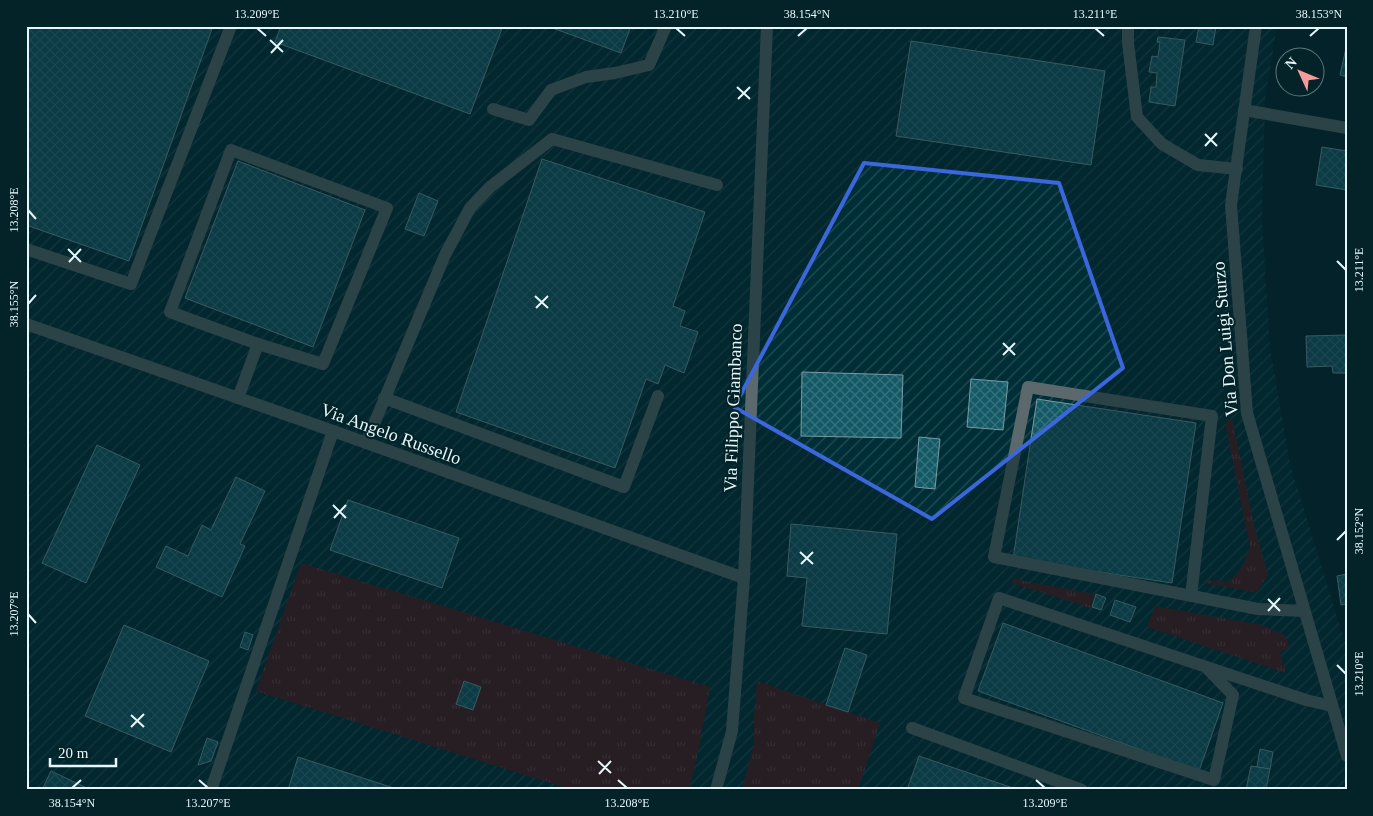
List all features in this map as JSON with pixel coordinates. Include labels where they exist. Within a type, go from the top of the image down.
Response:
[{"type":"street","points":[[26,249],[131,284],[231,26]]},
{"type":"street","points":[[494,109],[529,120],[551,90],[586,77],[650,65],[666,26]]},
{"type":"street","name":"Via Filippo Giambanco","points":[[716,790],[732,731],[744,578],[767,26]]},
{"type":"street","points":[[1128,26],[1128,43],[1137,117],[1162,144],[1198,165],[1236,169]]},
{"type":"street","name":"Via Don Luigi Sturzo","points":[[1256,26],[1231,205],[1247,413],[1347,756]]},
{"type":"street","points":[[1244,110],[1347,128]]},
{"type":"street","points":[[366,443],[445,255],[470,208],[490,187],[552,139],[717,186]]},
{"type":"street","points":[[232,150],[387,208],[323,364],[258,344],[170,312],[232,150]]},
{"type":"street","name":"Via Angelo Russello","points":[[26,324],[333,431],[744,578]]},
{"type":"street","points":[[238,398],[258,344]]},
{"type":"street","points":[[1191,596],[1212,416],[1028,387],[994,557],[1191,596],[1258,609],[1304,611]]},
{"type":"street","points":[[384,398],[624,487],[658,396]]},
{"type":"street","points":[[211,790],[333,431]]},
{"type":"street","points":[[1206,667],[1233,695],[1214,780],[964,698],[999,598],[1306,700],[1332,706]]},
{"type":"street","points":[[912,728],[1082,790]]},
{"type":"highlighted area","points":[[864,163],[1059,183],[1123,368],[932,519],[734,407]]},
{"type":"shaded area","points":[[26,26],[1277,26],[1265,100],[1262,220],[1270,347],[1290,464],[1347,649],[1347,790],[26,790]]},
{"type":"green space","points":[[1232,419],[1254,525],[1268,575],[1257,591],[1253,592],[1206,583],[1208,580],[1228,582],[1231,580],[1243,565],[1250,547],[1225,423]]},
{"type":"green space","points":[[301,563],[710,687],[689,790],[573,790],[256,691]]},
{"type":"green space","points":[[1013,579],[1095,594],[1090,608],[1012,583]]},
{"type":"green space","points":[[1155,606],[1262,625],[1285,635],[1290,647],[1280,652],[1286,673],[1147,627]]},
{"type":"green space","points":[[757,681],[880,723],[858,790],[742,790],[754,743]]},
{"type":"building","points":[[26,26],[213,26],[129,261],[26,225]]},
{"type":"building","points":[[281,26],[503,26],[470,114],[275,42]]},
{"type":"building","points":[[547,26],[631,26],[621,53]]},
{"type":"building","points":[[1199,26],[1216,26],[1213,45],[1196,42]]},
{"type":"building","points":[[1158,37],[1185,40],[1175,106],[1149,102],[1151,87],[1156,87],[1157,73],[1149,72],[1152,56],[1158,57],[1160,42],[1157,42]]},
{"type":"building","points":[[911,41],[1105,71],[1091,165],[896,136]]},
{"type":"building","points":[[1347,48],[1347,77],[1340,75]]},
{"type":"building","points":[[1322,147],[1347,151],[1347,190],[1316,185]]},
{"type":"building","points":[[542,159],[705,212],[673,306],[685,311],[680,326],[698,332],[684,373],[665,365],[658,384],[646,379],[615,468],[456,412]]},
{"type":"building","points":[[238,161],[365,210],[313,347],[185,298]]},
{"type":"building","points":[[419,193],[438,201],[424,236],[405,229]]},
{"type":"building","points":[[1347,335],[1347,373],[1333,373],[1332,366],[1307,367],[1306,336]]},
{"type":"building","points":[[802,372],[903,375],[901,438],[801,436]]},
{"type":"building","points":[[971,379],[1008,382],[1003,430],[967,427]]},
{"type":"building","points":[[1037,399],[1196,423],[1172,583],[1013,559]]},
{"type":"building","points":[[919,437],[940,439],[935,489],[915,487]]},
{"type":"building","points":[[97,445],[140,465],[86,583],[42,563]]},
{"type":"building","points":[[236,477],[265,491],[240,544],[245,546],[222,597],[156,567],[166,546],[188,556],[202,525],[211,530]]},
{"type":"building","points":[[348,500],[459,538],[442,588],[330,550]]},
{"type":"building","points":[[791,524],[897,534],[887,634],[802,626],[807,578],[787,576]]},
{"type":"building","points":[[1347,574],[1347,604],[1341,605],[1337,576]]},
{"type":"building","points":[[1096,594],[1106,598],[1101,610],[1092,607]]},
{"type":"building","points":[[1115,600],[1136,607],[1130,622],[1110,615]]},
{"type":"building","points":[[1003,623],[1223,703],[1199,771],[978,691]]},
{"type":"building","points":[[124,625],[209,661],[171,752],[85,716]]},
{"type":"building","points":[[245,632],[253,635],[248,650],[240,647]]},
{"type":"building","points":[[845,648],[867,655],[848,712],[826,705]]},
{"type":"building","points":[[464,681],[481,687],[473,710],[456,704]]},
{"type":"building","points":[[207,738],[218,742],[211,761],[198,765]]},
{"type":"building","points":[[1260,749],[1273,752],[1270,769],[1257,767]]},
{"type":"building","points":[[919,756],[1019,790],[907,790]]},
{"type":"building","points":[[298,757],[400,790],[288,790]]},
{"type":"building","points":[[1251,766],[1270,769],[1266,790],[1246,790]]},
{"type":"building","points":[[51,771],[91,790],[42,790]]}]
